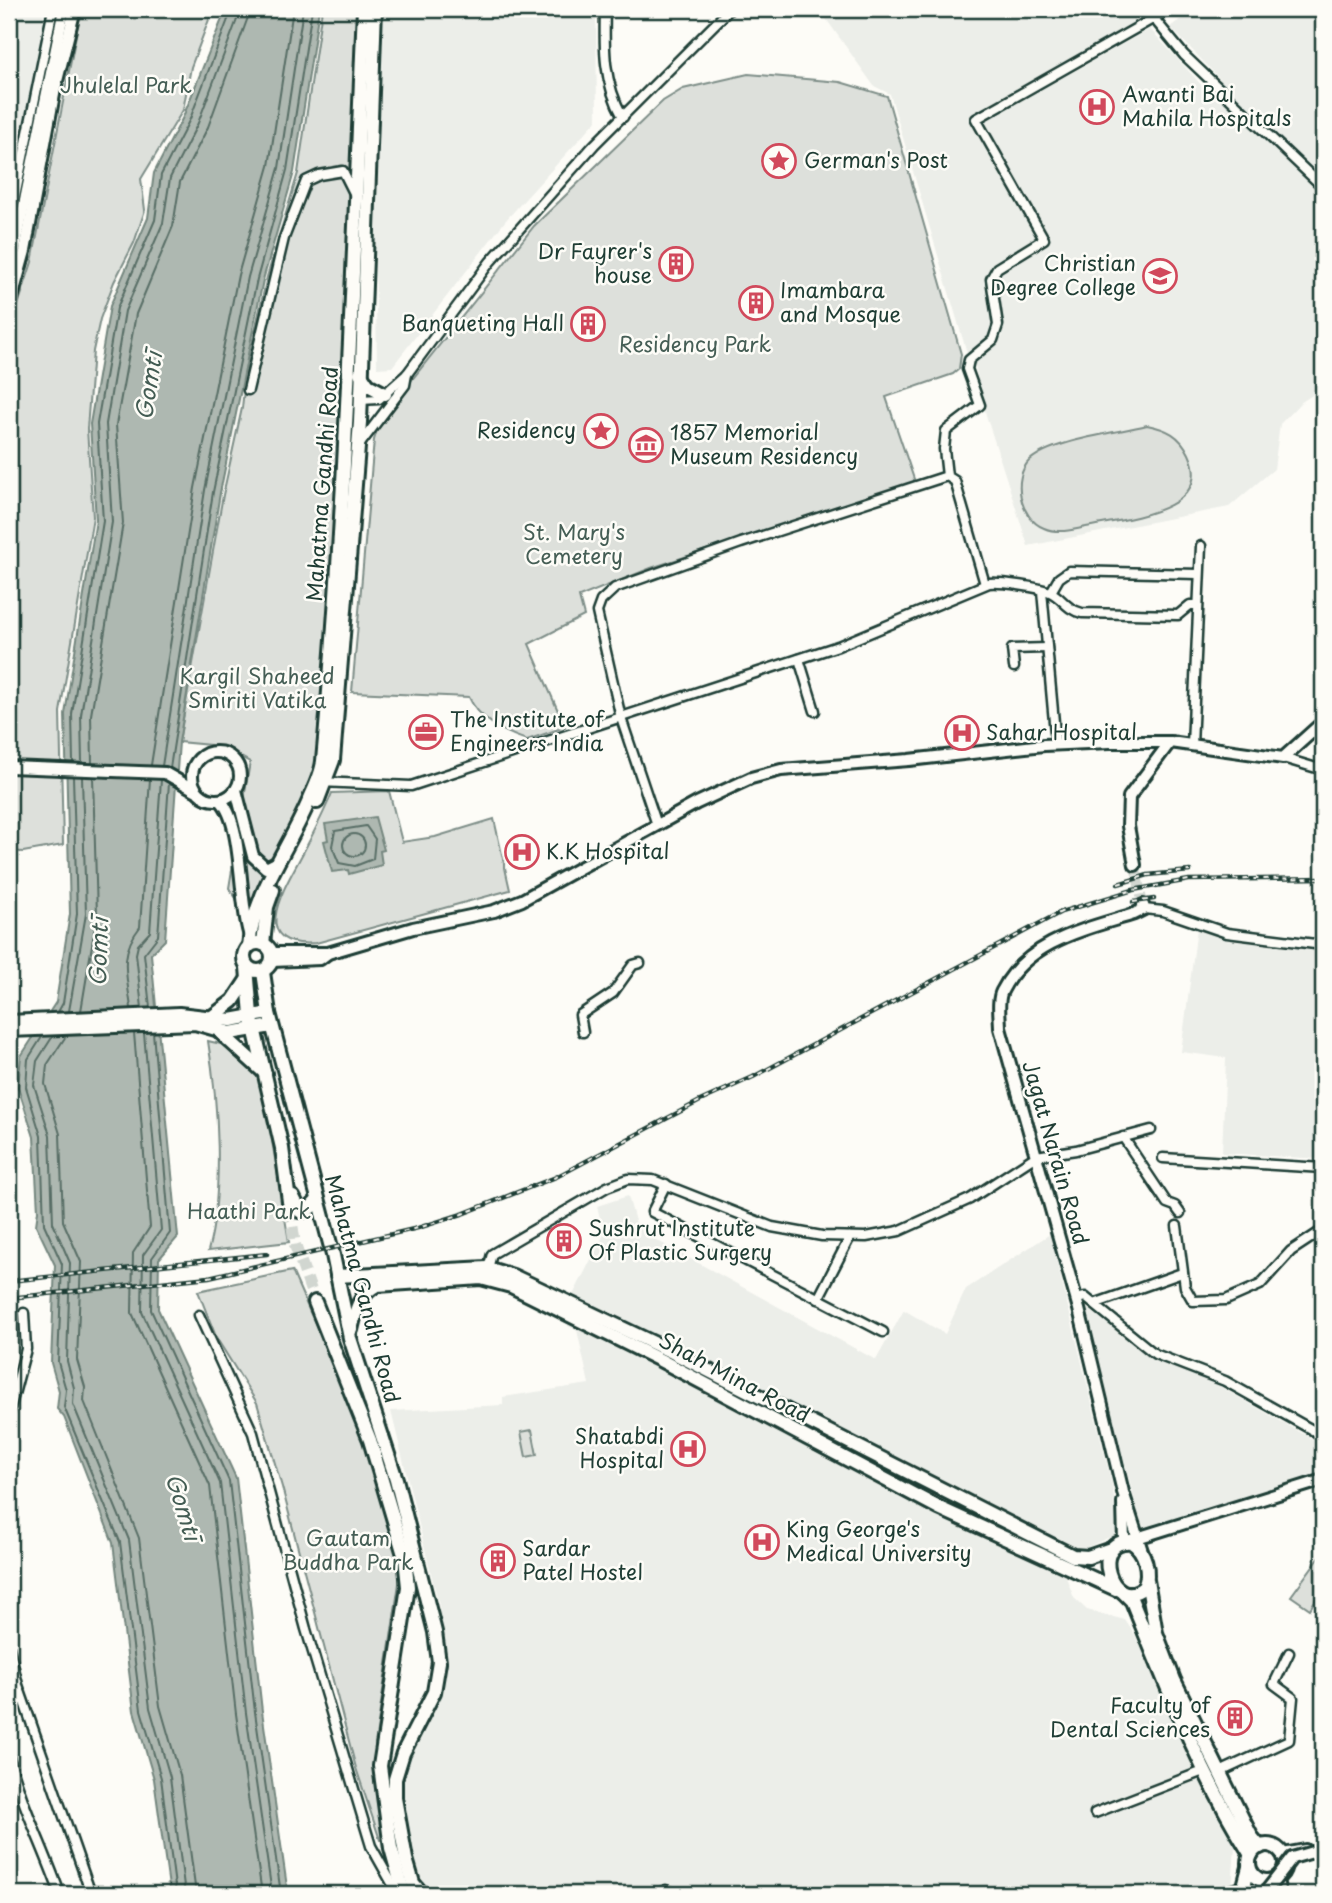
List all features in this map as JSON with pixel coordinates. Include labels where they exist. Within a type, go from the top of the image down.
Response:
[{"type":"main road","name":"Mahatma Gandhi Road","points":[[247,973],[244,956],[255,913],[278,862],[322,783],[342,523],[364,9]]},
{"type":"main road","name":"Mahatma Gandhi Road","points":[[269,953],[267,907],[274,886],[333,760],[359,447],[375,9]]},
{"type":"main road","points":[[360,372],[368,385],[385,394]]},
{"type":"main road","points":[[247,973],[263,971],[269,953],[249,941]]},
{"type":"main road","name":"Mahatma Gandhi Road","points":[[263,971],[270,1019],[333,1255],[350,1338],[396,1479],[435,1632],[439,1662],[434,1692],[403,1753],[395,1779],[395,1798],[406,1859],[413,1883],[422,1894]]},
{"type":"main road","points":[[247,973],[251,1015],[267,1076],[290,1209]]},
{"type":"main road","points":[[207,1019],[233,1001],[247,973]]},
{"type":"main road","points":[[9,1022],[231,1020],[251,1015],[270,1019]]},
{"type":"main road","points":[[9,1030],[179,1019]]},
{"type":"main road","points":[[207,1019],[267,1076]]},
{"type":"main road","points":[[221,1032],[254,1029],[270,1019]]},
{"type":"main road","points":[[285,1175],[290,1180],[297,1209],[308,1210],[317,1201]]},
{"type":"main road","points":[[333,1255],[341,1263],[368,1273]]},
{"type":"main road","name":"Shah Mina Road","points":[[337,1276],[368,1273],[487,1273],[705,1378],[808,1423],[1073,1556],[1088,1558],[1111,1549]]},
{"type":"main road","name":"Shah Mina Road","points":[[350,1338],[358,1303],[369,1289],[377,1285],[487,1273]]},
{"type":"main road","name":"Mahatma Gandhi Road","points":[[315,1301],[370,1440],[405,1558],[408,1587],[382,1751],[385,1810],[391,1848],[404,1894]]},
{"type":"main road","name":"Shah Mina Road","points":[[705,1378],[802,1436],[866,1470],[987,1531],[1120,1591]]},
{"type":"main road","points":[[802,1436],[808,1423]]},
{"type":"main road","points":[[866,1470],[872,1455]]},
{"type":"main road","points":[[987,1531],[993,1516]]},
{"type":"main road","points":[[1243,1890],[1253,1856],[1272,1846],[1283,1854],[1285,1869],[1276,1880],[1262,1881],[1255,1877],[1253,1856],[1220,1772],[1184,1712],[1132,1601],[1120,1591],[1107,1561],[1111,1549],[1124,1542],[1136,1545],[1142,1551],[1156,1633],[1184,1712],[1206,1770],[1232,1825],[1253,1856]]},
{"type":"main road","points":[[1120,1591],[1138,1592],[1147,1580]]},
{"type":"main road","points":[[408,1587],[423,1583]]},
{"type":"main road","points":[[382,1751],[403,1753]]},
{"type":"main road","points":[[1276,1880],[1279,1894]]},
{"type":"street","points":[[9,227],[53,9]]},
{"type":"street","points":[[9,279],[64,9]]},
{"type":"street","points":[[9,309],[25,251],[55,89],[75,9]]},
{"type":"street","points":[[605,9],[604,60],[611,96],[622,117]]},
{"type":"street","points":[[360,400],[375,401],[407,374],[490,262],[622,117],[730,9]]},
{"type":"street","points":[[1146,9],[1184,55],[1323,187]]},
{"type":"street","points":[[947,476],[946,430],[980,405],[967,369],[969,360],[993,340],[998,325],[991,279],[997,268],[1044,239],[976,119],[1170,9]]},
{"type":"street","points":[[248,390],[284,238],[306,181],[319,174],[343,171],[356,198]]},
{"type":"street","points":[[359,447],[405,384],[407,374]]},
{"type":"street","points":[[947,476],[955,481],[985,584]]},
{"type":"street","points":[[657,825],[621,718],[597,612],[601,601],[615,588],[741,543],[947,476]]},
{"type":"street","points":[[1192,746],[1201,546]]},
{"type":"street","points":[[1056,744],[1047,648],[1047,592],[1069,571],[1198,574]]},
{"type":"street","points":[[322,783],[411,786],[838,646],[985,584],[1002,582],[1047,592],[1069,610],[1082,613],[1178,615],[1190,606],[1197,605]]},
{"type":"street","points":[[1014,667],[1012,649],[1047,648]]},
{"type":"street","points":[[799,659],[815,711]]},
{"type":"street","points":[[1283,758],[1323,722]]},
{"type":"street","points":[[1135,865],[1128,826],[1129,797],[1170,742]]},
{"type":"street","points":[[269,953],[328,953],[413,928],[503,907],[751,778],[781,770],[1056,744],[1170,742],[1283,758],[1323,770]]},
{"type":"street","points":[[11,767],[177,774],[209,753],[229,756],[240,772],[236,790],[245,831],[257,862],[268,869],[278,862]]},
{"type":"street","points":[[194,765],[191,775],[195,790]]},
{"type":"street","points":[[177,774],[207,799],[220,800],[236,790]]},
{"type":"street","points":[[220,800],[226,806],[233,828],[244,921],[249,941]]},
{"type":"street","points":[[1144,907],[1227,933],[1323,945]]},
{"type":"street","name":"Jagat Narain Road","points":[[1142,1551],[1123,1492],[1077,1299],[1000,1028],[1000,993],[1025,959],[1069,934],[1144,907]]},
{"type":"street","points":[[583,1032],[580,1015],[613,993],[633,965],[640,963]]},
{"type":"street","points":[[487,1273],[492,1254],[607,1187],[628,1179],[653,1180],[666,1184],[772,1227],[821,1237],[850,1237],[899,1231],[928,1220],[970,1199],[1035,1156],[1076,1150],[1151,1130]]},
{"type":"street","points":[[1123,1137],[1167,1203],[1175,1206],[1181,1213]]},
{"type":"street","points":[[1163,1158],[1323,1168]]},
{"type":"street","points":[[666,1184],[652,1212],[883,1332]]},
{"type":"street","points":[[1177,1226],[1182,1273],[1193,1301],[1226,1300],[1260,1285],[1291,1251],[1323,1230]]},
{"type":"street","points":[[818,1299],[850,1237]]},
{"type":"street","points":[[1094,1304],[1182,1273]]},
{"type":"street","points":[[1077,1299],[1086,1297],[1156,1353],[1225,1381],[1323,1436]]},
{"type":"street","points":[[9,1413],[26,1349],[24,1313]]},
{"type":"street","points":[[199,1315],[253,1433],[306,1629],[371,1846],[398,1894]]},
{"type":"street","points":[[1124,1542],[1199,1521],[1323,1480]]},
{"type":"street","name":"Jagat Narain Road","points":[[1123,1492],[1124,1542]]},
{"type":"street","points":[[1142,1551],[1149,1542],[1188,1529],[1199,1521]]},
{"type":"street","points":[[9,1647],[18,1685],[91,1894]]},
{"type":"street","points":[[1220,1772],[1289,1740],[1293,1698],[1274,1684],[1289,1653]]},
{"type":"street","points":[[9,1756],[18,1791],[43,1844],[60,1894]]},
{"type":"street","points":[[1095,1813],[1206,1770]]},
{"type":"street","points":[[1283,1854],[1323,1848]]},
{"type":"street","points":[[1285,1869],[1323,1848]]},
{"type":"street","points":[[1264,1894],[1292,1858],[1323,1848]]},
{"type":"street","points":[[656,1894],[666,1890],[677,1894]]},
{"type":"street","points":[[1214,1894],[1243,1890]]},
{"type":"shaded area","points":[[9,9],[49,9],[9,189]]},
{"type":"shaded area","points":[[384,9],[596,9],[597,120],[506,220],[392,367],[377,368],[375,241]]},
{"type":"shaded area","points":[[819,9],[1136,9],[1136,22],[971,118],[1038,239],[992,264],[987,285],[994,327],[988,337],[967,353],[890,94],[874,86]]},
{"type":"shaded area","name":"Christian Degree College","points":[[1194,9],[1323,9],[1323,388],[1300,403],[1280,424],[1274,469],[1229,507],[1028,546],[986,415],[974,361],[1003,336],[995,284],[1000,268],[1048,238],[982,123],[1150,29],[1207,91],[1220,79],[1170,27]]},
{"type":"shaded area","points":[[1197,928],[1226,940],[1323,950],[1323,1159],[1222,1153],[1226,1058],[1181,1052]]},
{"type":"shaded area","name":"King George's Medical University","points":[[628,1196],[635,1221],[647,1235],[876,1360],[904,1310],[945,1334],[966,1289],[1050,1234],[1112,1484],[1119,1533],[1081,1550],[1065,1574],[1074,1598],[1087,1610],[1125,1620],[1135,1635],[1235,1847],[1232,1889],[1225,1894],[692,1894],[665,1886],[643,1894],[429,1894],[418,1880],[410,1858],[401,1810],[402,1780],[408,1754],[442,1677],[439,1606],[391,1411],[503,1405],[503,1397],[589,1384],[577,1330],[568,1326],[573,1295],[604,1234],[597,1206]]},
{"type":"shaded area","points":[[1087,1308],[1158,1361],[1217,1385],[1323,1445],[1323,1473],[1224,1510],[1153,1529],[1146,1528],[1141,1524],[1086,1319]]},
{"type":"green space","name":"Jhulelal Park","points":[[81,9],[213,9],[191,67],[183,110],[141,179],[145,210],[134,243],[114,282],[100,319],[93,351],[87,429],[93,517],[60,712],[63,845],[23,852],[9,851],[9,333],[32,262]]},
{"type":"green space","name":"Kargil Shaheed Smiriti Vatika","points":[[322,9],[359,9],[340,483],[319,764],[301,809],[247,914],[229,888],[250,762],[221,746],[179,742],[223,495],[242,408],[246,371],[267,277],[298,173]]},
{"type":"green space","name":"Residency Park","points":[[748,74],[840,82],[887,96],[961,354],[959,369],[953,374],[886,397],[915,482],[651,568],[579,597],[584,616],[529,644],[565,727],[527,740],[493,724],[479,712],[469,697],[352,692],[374,440],[380,420],[534,226],[663,101],[683,89]]},
{"type":"green space","points":[[1147,425],[1172,434],[1189,454],[1194,473],[1189,489],[1178,500],[1142,516],[1065,531],[1044,528],[1029,516],[1024,507],[1020,487],[1024,468],[1030,460],[1040,453],[1069,442]]},
{"type":"green space","points":[[389,791],[402,842],[435,837],[494,819],[510,890],[316,943],[294,942],[281,936],[276,925],[276,912],[281,897],[332,793]]},
{"type":"green space","name":"Haathi Park","points":[[208,1041],[225,1045],[243,1059],[262,1081],[289,1242],[208,1251],[216,1202],[218,1146]]},
{"type":"green space","name":"Gautam Buddha Park","points":[[292,1271],[371,1457],[384,1496],[401,1570],[375,1744],[375,1775],[386,1840],[380,1840],[356,1768],[282,1487],[257,1403],[217,1339],[198,1291]]},
{"type":"green space","points":[[532,1430],[537,1455],[526,1457],[521,1432]]},
{"type":"green space","points":[[1323,1552],[1323,1587],[1310,1609],[1291,1596]]},
{"type":"water","name":"Gomtī","points":[[226,9],[319,9],[294,172],[263,280],[220,493],[179,742],[165,940],[151,954],[178,1237],[159,1259],[158,1309],[236,1478],[262,1711],[288,1894],[170,1894],[154,1779],[134,1711],[113,1543],[64,1417],[57,1409],[59,1391],[51,1363],[55,1265],[36,1225],[38,1211],[34,1137],[18,1087],[21,1056],[56,1002],[70,914],[65,714],[96,520],[90,424],[110,306],[148,218],[154,173],[183,117]]},
{"type":"water","points":[[375,817],[384,850],[380,851],[382,865],[349,874],[348,870],[332,872],[324,841],[328,840],[325,824]]},
{"type":"tunnel","points":[[1135,865],[1143,905]]},
{"type":"tunnel","points":[[290,1209],[295,1245],[315,1302]]},
{"type":"railway","points":[[1118,884],[1148,875],[1190,871]]},
{"type":"railway","points":[[9,1298],[209,1277],[418,1228],[462,1214],[556,1177],[700,1101],[753,1077],[1061,912],[1133,890],[1189,880],[1323,878]]},
{"type":"railway","points":[[1133,902],[1154,899]]},
{"type":"railway","points":[[9,1281],[267,1254]]},
{"type":"place","name":"Awanti Bai Mahila Hospitals","points":[[1097,107]]},
{"type":"place","name":"German's Post","points":[[779,161]]},
{"type":"place","name":"Dr Fayrer's house","points":[[676,264]]},
{"type":"place","name":"Christian Degree College","points":[[1160,276]]},
{"type":"place","name":"Imambara and Mosque","points":[[756,303]]},
{"type":"place","name":"Banqueting Hall","points":[[588,324]]},
{"type":"place","name":"Residency","points":[[601,431]]},
{"type":"place","name":"1857 Memorial Museum Residency","points":[[646,445]]},
{"type":"place","name":"The Institute of Engineers India","points":[[426,732]]},
{"type":"place","name":"Sahar Hospital","points":[[962,733]]},
{"type":"place","name":"K.K Hospital","points":[[522,852]]},
{"type":"place","name":"Sushrut Institute Of Plastic Surgery","points":[[564,1241]]},
{"type":"place","name":"Shatabdi Hospital","points":[[688,1449]]},
{"type":"place","name":"King George's Medical University","points":[[762,1542]]},
{"type":"place","name":"Sardar Patel Hostel","points":[[498,1561]]},
{"type":"place","name":"Faculty of Dental Sciences","points":[[1235,1718]]},
{"type":"park label","name":"St. Mary's Cemetery","points":[[574,545]]}]
